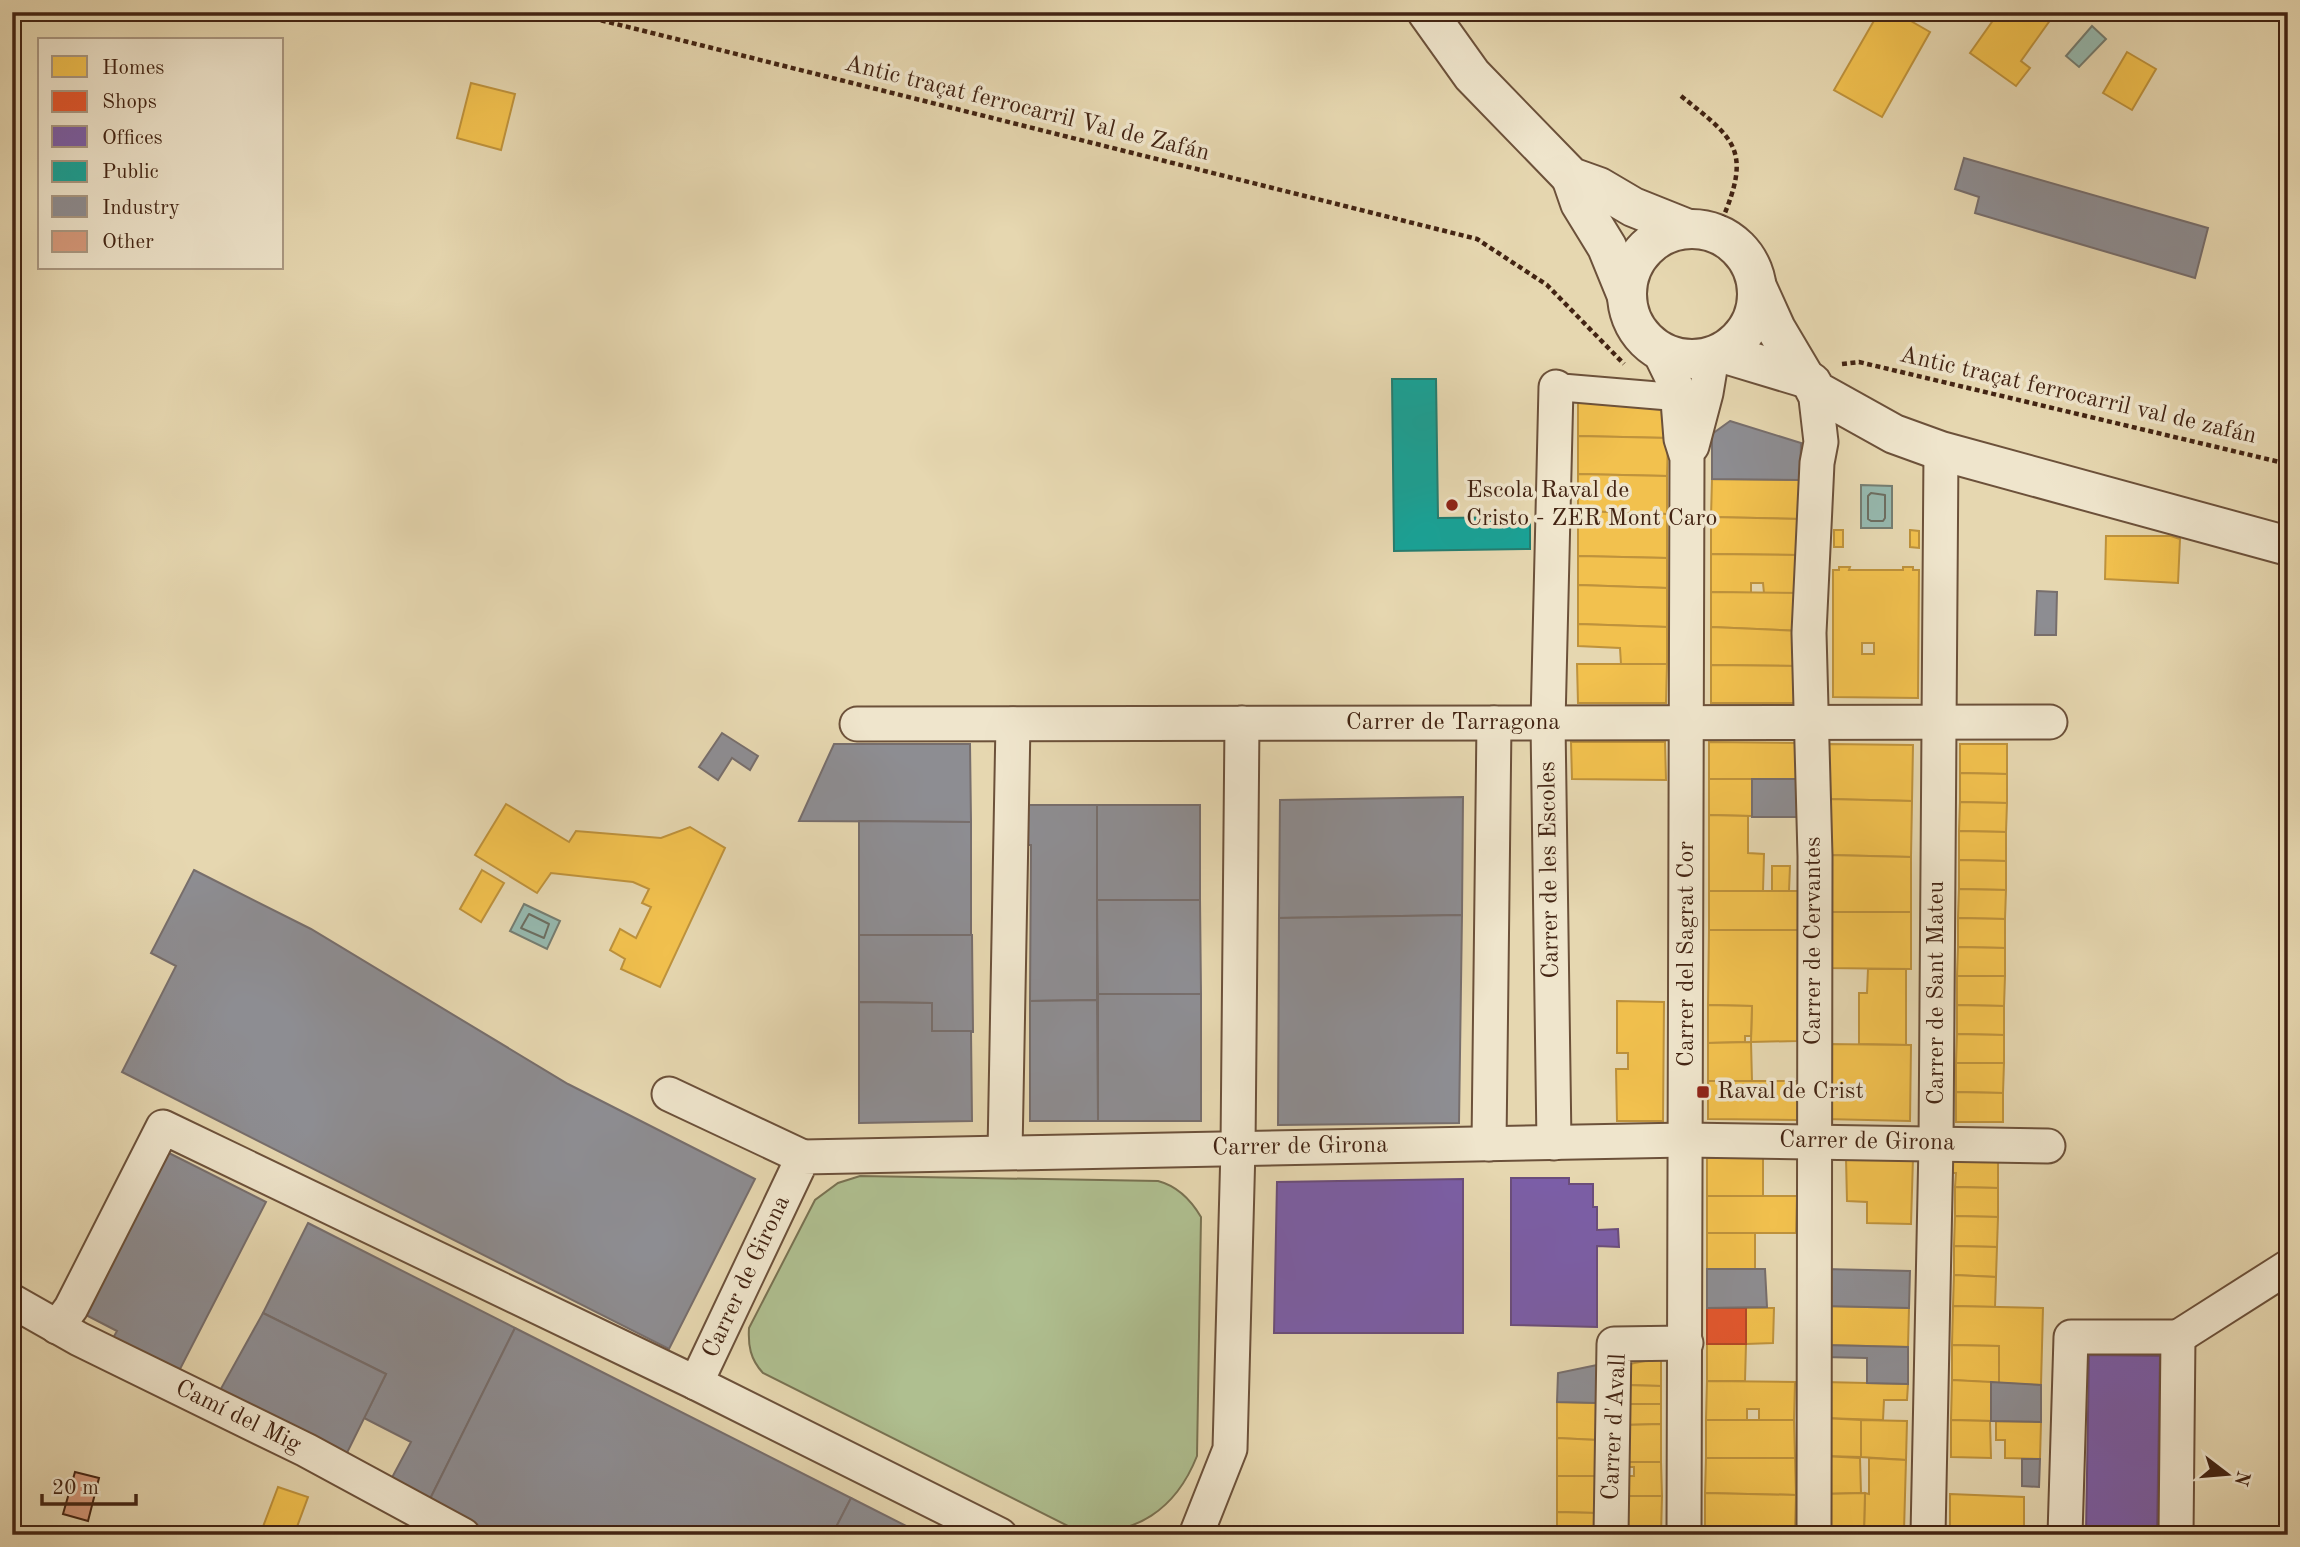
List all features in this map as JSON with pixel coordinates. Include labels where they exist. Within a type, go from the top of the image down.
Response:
[{"type":"street","points":[[1427,12],[1472,75],[1571,177],[1580,202],[1608,247],[1636,327],[1646,341],[1642,358]]},
{"type":"street","points":[[1571,177],[1599,187],[1633,207],[1702,231],[1741,250],[1754,271],[1757,303],[1750,325],[1735,344],[1717,355],[1697,360],[1642,358]]},
{"type":"street","points":[[1627,296],[1631,271],[1644,250],[1664,235],[1702,231]]},
{"type":"street","points":[[1757,287],[1776,329],[1810,384]]},
{"type":"street","points":[[1717,355],[1810,384],[1894,434],[1941,451],[2288,546]]},
{"type":"street","points":[[1687,457],[1695,438],[1717,355]]},
{"type":"street","points":[[1642,358],[1677,388],[1681,439],[1687,457]]},
{"type":"street","name":"Carrer de Cervantes","points":[[1810,384],[1821,442],[1817,463],[1810,633],[1815,856],[1814,1535]]},
{"type":"street","points":[[1556,387],[1663,396]]},
{"type":"street","name":"Carrer de les Escoles","points":[[1554,1143],[1548,723],[1556,387]]},
{"type":"street","name":"Carrer de Sant Mateu","points":[[1928,1535],[1936,1144],[1941,451]]},
{"type":"street","name":"Carrer del Sagrat Cor","points":[[1685,1535],[1687,457]]},
{"type":"street","name":"Carrer de Tarragona","points":[[857,724],[2050,722]]},
{"type":"street","points":[[1195,1535],[1230,1449],[1238,1149],[1242,723]]},
{"type":"street","points":[[1489,1144],[1494,723]]},
{"type":"street","points":[[1005,1152],[1013,724]]},
{"type":"street","points":[[669,1094],[803,1157]]},
{"type":"street","points":[[57,1327],[71,1308],[163,1127],[696,1383],[1000,1535]]},
{"type":"street","name":"Carrer de Girona","points":[[696,1383],[803,1157],[1686,1140],[2048,1146]]},
{"type":"street","points":[[2065,1535],[2071,1337],[2178,1337],[2288,1267]]},
{"type":"street","name":"Camí del Mig","points":[[12,1301],[57,1327],[306,1450],[463,1535]]},
{"type":"street","points":[[2176,1535],[2178,1337]]},
{"type":"street","name":"Carrer d'Avall","points":[[1611,1535],[1614,1344],[1686,1343]]},
{"type":"path","name":"Antic traçat ferrocarril Val de Zafán","points":[[568,12],[1477,239],[1547,285],[1642,358]]},
{"type":"path","points":[[1681,96],[1720,127],[1734,148],[1738,164],[1732,196],[1702,231]]},
{"type":"path","name":"Antic traçat ferrocarril val de zafán","points":[[1859,362],[2288,464]]},
{"type":"green space","points":[[860,1176],[1158,1181],[1171,1186],[1188,1199],[1201,1217],[1197,1456],[1178,1491],[1165,1505],[1136,1524],[1099,1532],[1078,1531],[763,1373],[751,1352],[749,1328],[815,1200],[838,1183]]},
{"type":"water","points":[[2092,26],[2106,39],[2079,67],[2066,56]]},
{"type":"water","points":[[1861,485],[1892,486],[1892,528],[1861,528]]},
{"type":"water","points":[[524,904],[560,921],[547,949],[510,931]]},
{"type":"building: Homes","points":[[1879,12],[1895,12],[1930,32],[1882,117],[1834,90]]},
{"type":"building: Homes","points":[[1999,12],[2056,12],[2021,61],[2030,68],[2016,86],[1970,53]]},
{"type":"building: Homes","points":[[2127,52],[2156,69],[2132,110],[2103,93]]},
{"type":"building: Homes","points":[[471,83],[515,94],[501,150],[457,138]]},
{"type":"building: Homes","points":[[1578,399],[1668,400],[1668,438],[1578,436]]},
{"type":"building: Homes","points":[[1578,436],[1668,438],[1667,476],[1578,474]]},
{"type":"building: Homes","points":[[1578,474],[1667,476],[1667,514],[1578,511]]},
{"type":"building: Homes","points":[[1712,479],[1800,480],[1800,519],[1711,517]]},
{"type":"building: Homes","points":[[1578,511],[1667,514],[1667,558],[1578,556]]},
{"type":"building: Homes","points":[[1711,517],[1800,519],[1800,555],[1711,554]]},
{"type":"building: Homes","points":[[1834,530],[1843,530],[1843,547],[1834,547]]},
{"type":"building: Homes","points":[[1910,530],[1919,531],[1919,548],[1910,547]]},
{"type":"building: Homes","points":[[2106,536],[2171,536],[2180,539],[2178,583],[2105,579]]},
{"type":"building: Homes","points":[[1711,554],[1800,555],[1800,593],[1764,593],[1763,583],[1751,583],[1751,593],[1711,592]]},
{"type":"building: Homes","points":[[1578,556],[1667,558],[1667,588],[1578,585]]},
{"type":"building: Homes","points":[[1839,567],[1850,567],[1849,570],[1903,570],[1903,567],[1913,567],[1913,570],[1919,570],[1918,698],[1833,697],[1833,570],[1839,570]],"holes":[[[1862,643],[1874,643],[1874,654],[1862,654]]]},
{"type":"building: Homes","points":[[1578,585],[1667,588],[1667,627],[1578,624]]},
{"type":"building: Homes","points":[[1711,592],[1800,593],[1800,631],[1711,627]]},
{"type":"building: Homes","points":[[1578,624],[1667,627],[1667,664],[1621,664],[1620,648],[1578,646]]},
{"type":"building: Homes","points":[[1711,627],[1800,631],[1799,666],[1711,665]]},
{"type":"building: Homes","points":[[1577,664],[1667,664],[1666,703],[1578,703]]},
{"type":"building: Homes","points":[[1711,665],[1799,666],[1799,703],[1711,703]]},
{"type":"building: Homes","points":[[1571,742],[1665,742],[1666,780],[1572,779]]},
{"type":"building: Homes","points":[[1709,742],[1799,743],[1799,779],[1709,779]]},
{"type":"building: Homes","points":[[1828,744],[1913,745],[1912,801],[1828,799]]},
{"type":"building: Homes","points":[[1960,744],[2007,744],[2007,774],[1960,773]]},
{"type":"building: Homes","points":[[1960,773],[2007,774],[2007,803],[1960,802]]},
{"type":"building: Homes","points":[[1709,779],[1752,779],[1752,816],[1709,815]]},
{"type":"building: Homes","points":[[1828,799],[1912,801],[1911,857],[1828,855]]},
{"type":"building: Homes","points":[[1960,802],[2007,803],[2006,832],[1959,831]]},
{"type":"building: Homes","points":[[506,804],[569,842],[576,831],[661,838],[690,827],[725,848],[660,987],[621,969],[625,959],[610,950],[620,929],[636,938],[651,907],[642,903],[649,889],[633,882],[551,873],[537,893],[475,855]]},
{"type":"building: Homes","points":[[1709,815],[1748,816],[1748,853],[1764,854],[1763,891],[1709,891]]},
{"type":"building: Homes","points":[[1959,831],[2006,832],[2006,861],[1959,860]]},
{"type":"building: Homes","points":[[1828,855],[1911,857],[1911,912],[1827,912]]},
{"type":"building: Homes","points":[[1959,860],[2006,861],[2006,890],[1959,889]]},
{"type":"building: Homes","points":[[1772,866],[1790,866],[1789,891],[1772,891]]},
{"type":"building: Homes","points":[[482,870],[504,883],[481,922],[460,909]]},
{"type":"building: Homes","points":[[1959,889],[2006,890],[2005,919],[1958,918]]},
{"type":"building: Homes","points":[[1709,891],[1798,891],[1798,930],[1709,930]]},
{"type":"building: Homes","points":[[1827,912],[1911,912],[1911,969],[1827,968]]},
{"type":"building: Homes","points":[[1958,918],[2005,919],[2005,948],[1958,947]]},
{"type":"building: Homes","points":[[1709,930],[1798,930],[1797,1041],[1751,1042],[1752,1006],[1708,1005]]},
{"type":"building: Homes","points":[[1958,947],[2005,948],[2005,976],[1957,976]]},
{"type":"building: Homes","points":[[1868,969],[1906,969],[1906,1045],[1859,1044],[1859,993],[1867,993]]},
{"type":"building: Homes","points":[[1957,976],[2005,976],[2004,1006],[1957,1005]]},
{"type":"building: Homes","points":[[1617,1001],[1664,1002],[1663,1121],[1617,1121],[1616,1069],[1628,1069],[1628,1053],[1617,1053]]},
{"type":"building: Homes","points":[[1708,1005],[1752,1006],[1751,1036],[1745,1036],[1745,1042],[1708,1043]]},
{"type":"building: Homes","points":[[1957,1005],[2004,1006],[2004,1035],[1957,1034]]},
{"type":"building: Homes","points":[[1957,1034],[2004,1035],[2004,1063],[1956,1063]]},
{"type":"building: Homes","points":[[1751,1042],[1752,1081],[1708,1081],[1708,1043]]},
{"type":"building: Homes","points":[[1826,1044],[1911,1045],[1910,1121],[1825,1119]]},
{"type":"building: Homes","points":[[1956,1063],[2004,1063],[2003,1093],[1956,1092]]},
{"type":"building: Homes","points":[[1708,1081],[1797,1081],[1797,1120],[1708,1119]]},
{"type":"building: Homes","points":[[1956,1092],[2003,1093],[2003,1122],[1956,1122]]},
{"type":"building: Homes","points":[[1707,1158],[1763,1158],[1763,1196],[1707,1196]]},
{"type":"building: Homes","points":[[1846,1158],[1913,1158],[1911,1224],[1867,1223],[1867,1202],[1847,1201]]},
{"type":"building: Homes","points":[[1952,1159],[1998,1160],[1998,1188],[1955,1187],[1956,1173],[1951,1173]]},
{"type":"building: Homes","points":[[1955,1187],[1998,1188],[1998,1217],[1955,1216]]},
{"type":"building: Homes","points":[[1707,1196],[1797,1196],[1796,1233],[1707,1233]]},
{"type":"building: Homes","points":[[1955,1216],[1998,1217],[1997,1247],[1954,1246]]},
{"type":"building: Homes","points":[[1707,1233],[1755,1233],[1755,1269],[1707,1269]]},
{"type":"building: Homes","points":[[1954,1246],[1997,1247],[1996,1277],[1954,1275]]},
{"type":"building: Homes","points":[[1954,1275],[1996,1277],[1995,1307],[1953,1306]]},
{"type":"building: Homes","points":[[1824,1306],[1909,1308],[1908,1347],[1824,1345]]},
{"type":"building: Homes","points":[[1953,1306],[2043,1308],[2041,1385],[1999,1383],[1999,1346],[1952,1345]]},
{"type":"building: Homes","points":[[1746,1308],[1774,1308],[1773,1343],[1746,1344]]},
{"type":"building: Homes","points":[[1707,1344],[1746,1344],[1745,1381],[1707,1381]]},
{"type":"building: Homes","points":[[1952,1345],[1999,1346],[1999,1383],[1952,1380]]},
{"type":"building: Homes","points":[[1661,1358],[1661,1386],[1624,1385],[1624,1365]]},
{"type":"building: Homes","points":[[1952,1380],[1991,1382],[1991,1421],[1951,1420]]},
{"type":"building: Homes","points":[[1707,1381],[1795,1382],[1794,1420],[1759,1420],[1759,1409],[1747,1409],[1747,1420],[1706,1420]]},
{"type":"building: Homes","points":[[1824,1382],[1908,1384],[1907,1400],[1884,1400],[1883,1420],[1823,1418]]},
{"type":"building: Homes","points":[[1624,1385],[1661,1386],[1661,1404],[1624,1404]]},
{"type":"building: Homes","points":[[1557,1402],[1597,1403],[1597,1440],[1557,1438]]},
{"type":"building: Homes","points":[[1624,1404],[1661,1404],[1661,1424],[1624,1425]]},
{"type":"building: Homes","points":[[1823,1418],[1861,1420],[1861,1457],[1823,1456]]},
{"type":"building: Homes","points":[[1706,1420],[1794,1420],[1795,1458],[1706,1458]]},
{"type":"building: Homes","points":[[1861,1420],[1907,1421],[1906,1460],[1861,1457]]},
{"type":"building: Homes","points":[[1951,1420],[1990,1421],[1991,1458],[1951,1457]]},
{"type":"building: Homes","points":[[1996,1421],[2041,1422],[2040,1459],[2005,1458],[2005,1440],[1996,1440]]},
{"type":"building: Homes","points":[[1661,1424],[1661,1462],[1624,1462],[1624,1425]]},
{"type":"building: Homes","points":[[1557,1438],[1597,1440],[1596,1476],[1557,1476]]},
{"type":"building: Homes","points":[[1823,1456],[1860,1458],[1861,1493],[1822,1494]]},
{"type":"building: Homes","points":[[1706,1458],[1795,1458],[1796,1495],[1705,1493]]},
{"type":"building: Homes","points":[[1869,1458],[1906,1460],[1904,1531],[1864,1530],[1865,1493],[1869,1494]]},
{"type":"building: Homes","points":[[1624,1462],[1661,1462],[1662,1496],[1624,1496],[1624,1476],[1634,1476],[1634,1467],[1624,1467]]},
{"type":"building: Homes","points":[[1557,1476],[1596,1476],[1596,1513],[1557,1512]]},
{"type":"building: Homes","points":[[278,1487],[308,1497],[294,1535],[268,1535],[261,1532]]},
{"type":"building: Homes","points":[[1705,1493],[1796,1495],[1795,1529],[1705,1528]]},
{"type":"building: Homes","points":[[1865,1493],[1864,1530],[1822,1529],[1822,1494]]},
{"type":"building: Homes","points":[[1950,1494],[2024,1497],[2024,1533],[1950,1531]]},
{"type":"building: Homes","points":[[1624,1496],[1662,1496],[1661,1535],[1624,1535]]},
{"type":"building: Homes","points":[[1557,1512],[1596,1513],[1596,1535],[1557,1535]]},
{"type":"building: Shops","points":[[1707,1308],[1746,1308],[1746,1344],[1707,1344]]},
{"type":"building: Shops","points":[[1705,1528],[1795,1529],[1795,1535],[1705,1535]]},
{"type":"building: Offices","points":[[1511,1178],[1569,1178],[1569,1184],[1593,1184],[1597,1230],[1618,1229],[1619,1247],[1597,1246],[1597,1327],[1511,1325]]},
{"type":"building: Offices","points":[[1463,1179],[1463,1333],[1274,1333],[1277,1182]]},
{"type":"building: Offices","points":[[2089,1355],[2160,1356],[2157,1535],[2086,1534]]},
{"type":"building: Public","points":[[1392,379],[1436,379],[1438,518],[1530,517],[1530,549],[1394,551]]},
{"type":"building: Industry","points":[[1964,158],[2208,228],[2195,278],[1975,213],[1979,197],[1955,189]]},
{"type":"building: Industry","points":[[1730,421],[1801,443],[1800,480],[1712,479],[1712,434]]},
{"type":"building: Industry","points":[[2037,591],[2057,592],[2056,635],[2035,635]]},
{"type":"building: Industry","points":[[722,733],[758,756],[750,770],[732,758],[718,780],[699,767]]},
{"type":"building: Industry","points":[[834,744],[970,744],[971,822],[799,821]]},
{"type":"building: Industry","points":[[1752,779],[1799,779],[1799,817],[1752,817]]},
{"type":"building: Industry","points":[[1463,797],[1462,915],[1279,918],[1280,800]]},
{"type":"building: Industry","points":[[1027,805],[1097,805],[1097,1000],[1030,1001],[1031,845],[1027,845]]},
{"type":"building: Industry","points":[[1097,805],[1200,805],[1200,900],[1097,900]]},
{"type":"building: Industry","points":[[859,821],[971,822],[971,935],[859,935]]},
{"type":"building: Industry","points":[[194,870],[311,929],[568,1084],[755,1179],[669,1349],[122,1072],[176,966],[151,953]]},
{"type":"building: Industry","points":[[1097,900],[1200,900],[1201,994],[1098,994]]},
{"type":"building: Industry","points":[[1462,915],[1459,1123],[1278,1125],[1279,918]]},
{"type":"building: Industry","points":[[859,935],[972,935],[973,1032],[932,1031],[932,1003],[859,1002]]},
{"type":"building: Industry","points":[[1098,994],[1201,994],[1201,1121],[1098,1121]]},
{"type":"building: Industry","points":[[1097,1000],[1098,1121],[1030,1121],[1030,1001]]},
{"type":"building: Industry","points":[[859,1002],[932,1003],[932,1031],[971,1031],[972,1121],[859,1123]]},
{"type":"building: Industry","points":[[165,1151],[266,1202],[178,1373],[113,1338],[117,1331],[82,1313]]},
{"type":"building: Industry","points":[[308,1223],[515,1328],[427,1505],[388,1485],[411,1442],[364,1418],[386,1374],[263,1313]]},
{"type":"building: Industry","points":[[1707,1269],[1765,1269],[1767,1307],[1707,1308]]},
{"type":"building: Industry","points":[[1825,1269],[1910,1271],[1909,1308],[1824,1306]]},
{"type":"building: Industry","points":[[263,1313],[386,1374],[343,1461],[218,1394]]},
{"type":"building: Industry","points":[[515,1328],[851,1498],[832,1535],[485,1535],[427,1505]]},
{"type":"building: Industry","points":[[1824,1345],[1908,1347],[1908,1384],[1867,1383],[1867,1358],[1824,1357]]},
{"type":"building: Industry","points":[[1597,1365],[1597,1403],[1557,1402],[1558,1373]]},
{"type":"building: Industry","points":[[1991,1382],[2041,1385],[2041,1422],[1991,1421]]},
{"type":"building: Industry","points":[[2022,1459],[2040,1459],[2039,1487],[2022,1486]]},
{"type":"building: Industry","points":[[851,1498],[924,1535],[832,1535]]},
{"type":"building: Other","points":[[75,1472],[99,1478],[88,1521],[63,1514]]},
{"type":"place","name":"Escola Raval de Cristo - ZER Mont Caro","points":[[1452,505]]},
{"type":"place","name":"Raval de Crist","points":[[1703,1092]]}]
